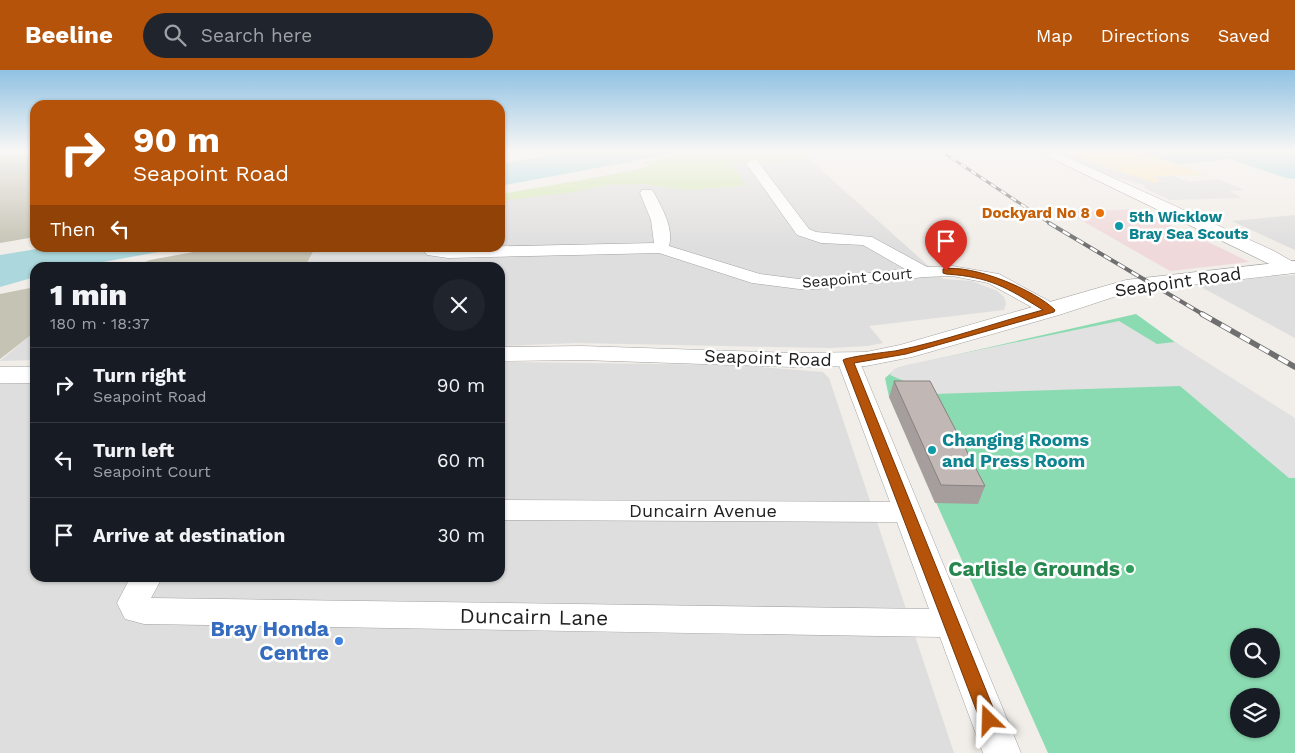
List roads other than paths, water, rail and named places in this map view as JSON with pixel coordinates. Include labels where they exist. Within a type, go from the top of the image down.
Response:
[{"type":"street","points":[[767,183],[803,232],[821,238],[866,240],[924,272]]},
{"type":"street","points":[[1112,183],[1292,267]]},
{"type":"street","points":[[646,193],[654,207],[664,238],[660,248]]},
{"type":"street","name":"Seapoint Court","points":[[505,252],[660,248],[758,279],[780,283],[817,284],[924,272],[952,271],[993,278],[1051,310]]},
{"type":"street","name":"Seapoint Court","points":[[440,252],[490,252]]},
{"type":"street","name":"Seapoint Road","points":[[505,354],[582,353],[866,359],[903,352],[1051,310],[1126,286],[1292,267]]},
{"type":"street","points":[[848,360],[1002,753]]},
{"type":"street","points":[[0,375],[30,375]]},
{"type":"street","name":"Duncairn Avenue","points":[[505,510],[907,512]]},
{"type":"street","name":"Duncairn Lane","points":[[142,585],[133,603],[136,610],[144,611],[950,623]]},
{"type":"water","points":[[30,250],[30,252],[158,252],[103,262],[30,262],[30,278],[0,287],[0,255]]},
{"type":"railway","points":[[989,183],[1051,224]]},
{"type":"railway","points":[[1049,223],[1204,315]]},
{"type":"railway","points":[[1202,314],[1295,367]]},
{"type":"place","name":"Dockyard No 8","points":[[1100,213]]},
{"type":"place","name":"5th Wicklow Bray Sea Scouts","points":[[1119,226]]},
{"type":"place","name":"Changing Rooms and Press Room","points":[[932,450]]},
{"type":"place","name":"Carlisle Grounds","points":[[1130,569]]},
{"type":"place","name":"Bray Honda Centre","points":[[339,641]]}]
